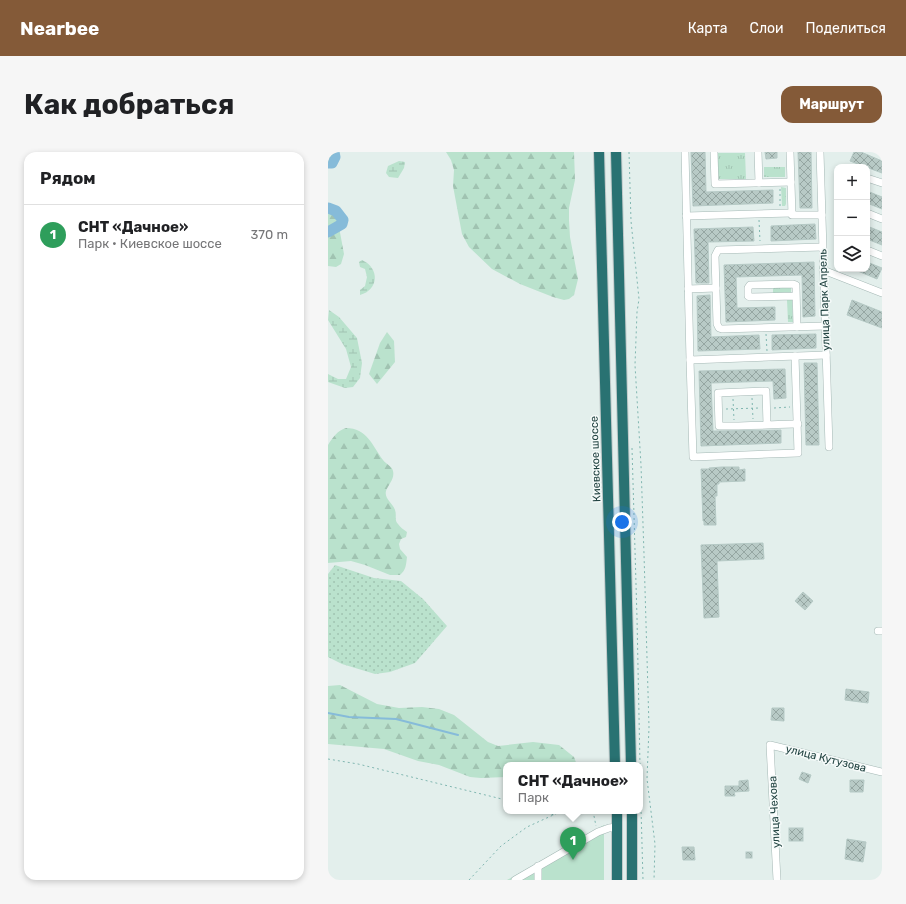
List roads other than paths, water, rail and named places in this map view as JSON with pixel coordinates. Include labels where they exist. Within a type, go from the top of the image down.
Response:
[{"type":"highway","name":"Киевское шоссе","points":[[599,152],[616,762]]},
{"type":"highway","points":[[616,152],[631,762]]},
{"type":"highway","points":[[616,814],[617,880]]},
{"type":"highway","points":[[632,814],[632,880]]},
{"type":"street","points":[[685,152],[693,457],[798,454],[796,356]]},
{"type":"street","points":[[714,152],[715,184],[791,182]]},
{"type":"street","points":[[758,152],[759,183]]},
{"type":"street","points":[[790,152],[792,213]]},
{"type":"street","name":"улица Парк Апрель","points":[[820,152],[829,447]]},
{"type":"street","points":[[870,179],[882,184]]},
{"type":"street","points":[[686,216],[780,213],[792,213],[794,216],[822,215]]},
{"type":"street","points":[[870,214],[882,219]]},
{"type":"street","points":[[822,246],[718,250],[715,256],[717,324],[719,328],[825,326]]},
{"type":"street","points":[[870,251],[882,256]]},
{"type":"street","points":[[823,270],[882,293]]},
{"type":"street","points":[[796,296],[750,297],[748,296],[748,288],[750,285],[796,285],[797,327]]},
{"type":"street","points":[[688,289],[716,288]]},
{"type":"street","points":[[690,360],[826,355]]},
{"type":"street","points":[[767,425],[766,391],[718,393],[719,426],[734,426],[753,425],[767,425],[798,424]]},
{"type":"street","name":"улица Кутузова","points":[[770,744],[882,772]]},
{"type":"street","name":"улица Чехова","points":[[770,744],[777,880]]},
{"type":"street","points":[[515,880],[600,832],[609,828],[617,827]]},
{"type":"street","points":[[538,866],[538,880]]},
{"type":"waterway","points":[[328,163],[332,163],[335,157],[334,152]]},
{"type":"waterway","points":[[328,208],[336,211],[343,220],[342,224],[328,232]]},
{"type":"waterway","points":[[328,713],[349,717],[396,719],[458,735]]},
{"type":"place","name":"СНТ «Дачное»","points":[[573,860]]}]
